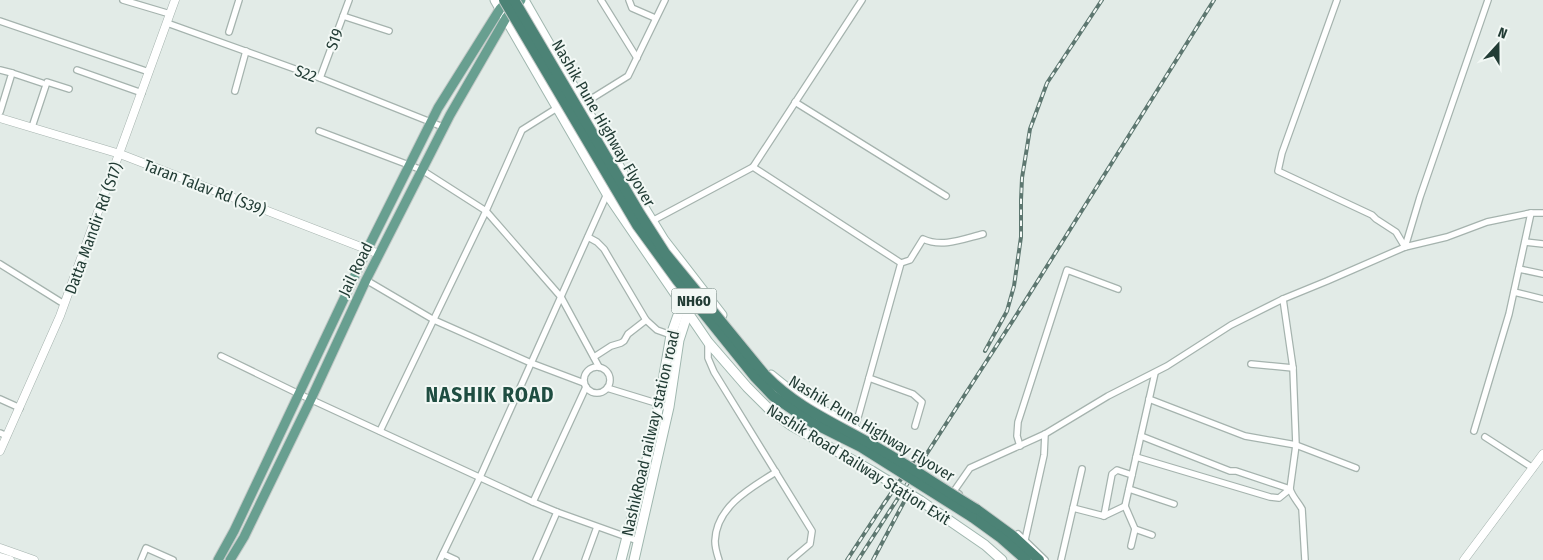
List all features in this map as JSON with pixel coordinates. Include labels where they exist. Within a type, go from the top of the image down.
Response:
[{"type":"highway","name":"Nashik Pune Highway Flyover","points":[[514,0],[665,253],[765,375],[796,402],[878,448],[974,513],[1026,560]]},
{"type":"highway","name":"Nashik Pune Highway Flyover","points":[[502,4],[637,225],[672,274],[755,377],[773,396],[813,422],[878,457],[1013,536],[1039,560]]},
{"type":"main road","name":"Nashik Road Railway Station Exit","points":[[495,0],[502,4],[506,18],[607,194],[708,342],[747,387],[772,412],[792,426],[922,501],[1002,560]]},
{"type":"main road","name":"Jail Road","points":[[218,560],[238,523],[367,250],[438,108],[502,4],[508,0]]},
{"type":"main road","name":"Jail Road","points":[[230,560],[244,537],[366,280],[443,127],[506,18],[523,0]]},
{"type":"main road","points":[[523,0],[664,240],[730,326],[772,376],[802,400],[856,424],[878,448]]},
{"type":"main road","points":[[634,560],[669,407],[679,340],[696,282]]},
{"type":"main road","name":"NashikRoad railway station road","points":[[621,560],[660,405],[671,336],[682,304],[696,282]]},
{"type":"street","points":[[123,0],[170,14]]},
{"type":"street","name":"Datta Mandir Rd (S17)","points":[[0,451],[3,435],[20,408],[64,304],[175,0]]},
{"type":"street","points":[[229,32],[240,0]]},
{"type":"street","name":"S19","points":[[320,78],[349,0]]},
{"type":"street","points":[[601,0],[637,58]]},
{"type":"street","points":[[629,0],[632,8],[655,18]]},
{"type":"street","points":[[583,104],[628,76],[665,0]]},
{"type":"street","points":[[652,221],[753,167],[862,0]]},
{"type":"street","points":[[1337,0],[1282,153],[1278,171],[1372,215],[1376,220],[1396,232],[1405,246]]},
{"type":"street","points":[[1405,246],[1488,0]]},
{"type":"street","points":[[343,16],[389,31]]},
{"type":"street","points":[[0,21],[149,72]]},
{"type":"street","name":"S22","points":[[167,23],[320,78],[443,127]]},
{"type":"street","points":[[235,91],[246,51]]},
{"type":"street","points":[[0,70],[42,83]]},
{"type":"street","points":[[77,70],[142,93]]},
{"type":"street","points":[[0,112],[12,74]]},
{"type":"street","points":[[32,127],[48,82],[69,88]]},
{"type":"street","points":[[796,102],[946,196]]},
{"type":"street","points":[[380,431],[486,211],[522,130],[557,108]]},
{"type":"street","name":"Taran Talav Rd (S39)","points":[[0,118],[120,154],[379,254]]},
{"type":"street","points":[[319,131],[411,164],[486,211],[561,297],[599,367],[608,374],[610,381],[607,388],[604,391],[592,392],[585,385],[434,320],[366,280]]},
{"type":"street","points":[[753,167],[901,263]]},
{"type":"street","points":[[456,560],[441,557],[480,477],[607,194]]},
{"type":"street","points":[[1474,431],[1509,314],[1531,213]]},
{"type":"street","points":[[1045,560],[1025,540],[954,491],[970,468],[1045,434],[1108,396],[1155,373],[1231,325],[1283,298],[1405,246],[1447,237],[1487,222],[1531,213],[1543,213]]},
{"type":"street","points":[[901,263],[910,260],[923,239],[931,243],[950,243],[983,234]]},
{"type":"street","points":[[588,237],[604,249],[646,320],[657,330],[671,336]]},
{"type":"street","points":[[1525,242],[1543,244]]},
{"type":"street","points":[[856,424],[901,263]]},
{"type":"street","points":[[0,264],[64,304]]},
{"type":"street","points":[[1020,446],[1017,436],[1018,422],[1068,270],[1118,289]]},
{"type":"street","points":[[1519,270],[1543,274]]},
{"type":"street","points":[[1514,292],[1543,299]]},
{"type":"street","points":[[1283,298],[1293,368],[1296,445],[1290,489],[1291,494],[1302,509],[1305,560]]},
{"type":"street","points":[[594,357],[611,346],[624,341],[628,334],[646,320]]},
{"type":"street","points":[[708,342],[708,358],[714,372],[812,532],[810,544],[791,560]]},
{"type":"street","points":[[220,356],[533,502],[638,541]]},
{"type":"street","points":[[1251,364],[1293,368]]},
{"type":"street","points":[[533,502],[585,385],[584,375],[594,367],[599,367]]},
{"type":"street","points":[[1131,546],[1135,529],[1125,506],[1155,373]]},
{"type":"street","points":[[868,378],[913,394],[922,402],[915,426]]},
{"type":"street","points":[[607,388],[669,407]]},
{"type":"street","points":[[0,399],[20,408]]},
{"type":"street","points":[[1149,399],[1244,436],[1296,445],[1356,468]]},
{"type":"street","points":[[1025,540],[1044,455],[1045,434]]},
{"type":"street","points":[[1141,436],[1230,471],[1236,471],[1290,489]]},
{"type":"street","points":[[1485,437],[1533,468]]},
{"type":"street","points":[[1464,560],[1543,454]]},
{"type":"street","points":[[1136,457],[1270,497],[1279,498],[1290,489]]},
{"type":"street","points":[[1061,560],[1082,469]]},
{"type":"street","points":[[1104,516],[1112,474],[1116,470],[1132,475]]},
{"type":"street","points":[[719,560],[716,546],[716,531],[724,512],[752,487],[776,472]]},
{"type":"street","points":[[1129,489],[1174,504]]},
{"type":"street","points":[[1073,508],[1104,516],[1125,506]]},
{"type":"street","points":[[536,560],[557,512]]},
{"type":"street","points":[[585,560],[597,527]]},
{"type":"street","points":[[1135,529],[1152,534]]},
{"type":"street","points":[[0,548],[34,560]]},
{"type":"street","points":[[141,560],[146,548],[173,560]]},
{"type":"street","points":[[0,557],[10,560]]},
{"type":"railway","points":[[985,351],[1007,311],[1014,286],[1021,237],[1022,178],[1030,129],[1047,83],[1102,0]]},
{"type":"railway","points":[[858,560],[1017,314],[1214,0]]},
{"type":"railway","points":[[847,560],[917,456]]},
{"type":"railway","points":[[873,560],[905,500]]},
{"type":"district","name":"NASHIK ROAD","points":[[490,395]]}]
